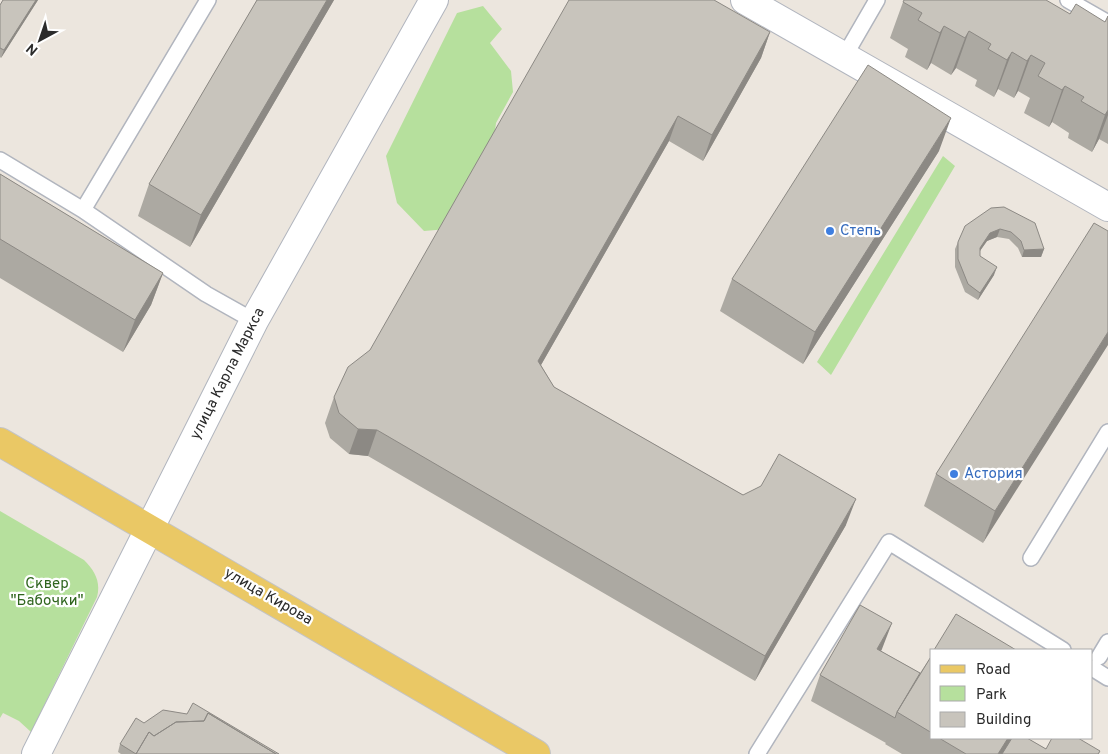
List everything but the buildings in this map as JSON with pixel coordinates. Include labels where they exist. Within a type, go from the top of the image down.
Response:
[{"type":"main road","name":"улица Кирова","points":[[0,442],[536,754]]},
{"type":"street","name":"улица Карла Маркса","points":[[36,754],[254,321],[434,0]]},
{"type":"street","points":[[745,0],[1108,206]]},
{"type":"lane","points":[[84,210],[208,0]]},
{"type":"lane","points":[[844,57],[878,0]]},
{"type":"lane","points":[[1068,0],[1108,23]]},
{"type":"lane","points":[[0,160],[84,210],[206,294],[254,321]]},
{"type":"lane","points":[[1031,558],[1108,432]]},
{"type":"lane","points":[[758,754],[772,728],[889,542],[1061,649]]},
{"type":"lane","points":[[1108,642],[1095,662],[1108,678]]},
{"type":"green space","points":[[483,6],[502,29],[490,43],[511,71],[513,92],[496,123],[492,155],[448,229],[424,231],[397,203],[386,156],[457,13]]},
{"type":"green space","points":[[943,156],[955,166],[831,375],[817,362]]},
{"type":"green space","name":"Сквер \"Бабочки\"","points":[[0,511],[84,560],[91,568],[98,582],[97,597],[31,732],[19,721],[3,713],[0,718]]},
{"type":"place","name":"Степь","points":[[830,231]]},
{"type":"place","name":"Астория","points":[[954,474]]}]
